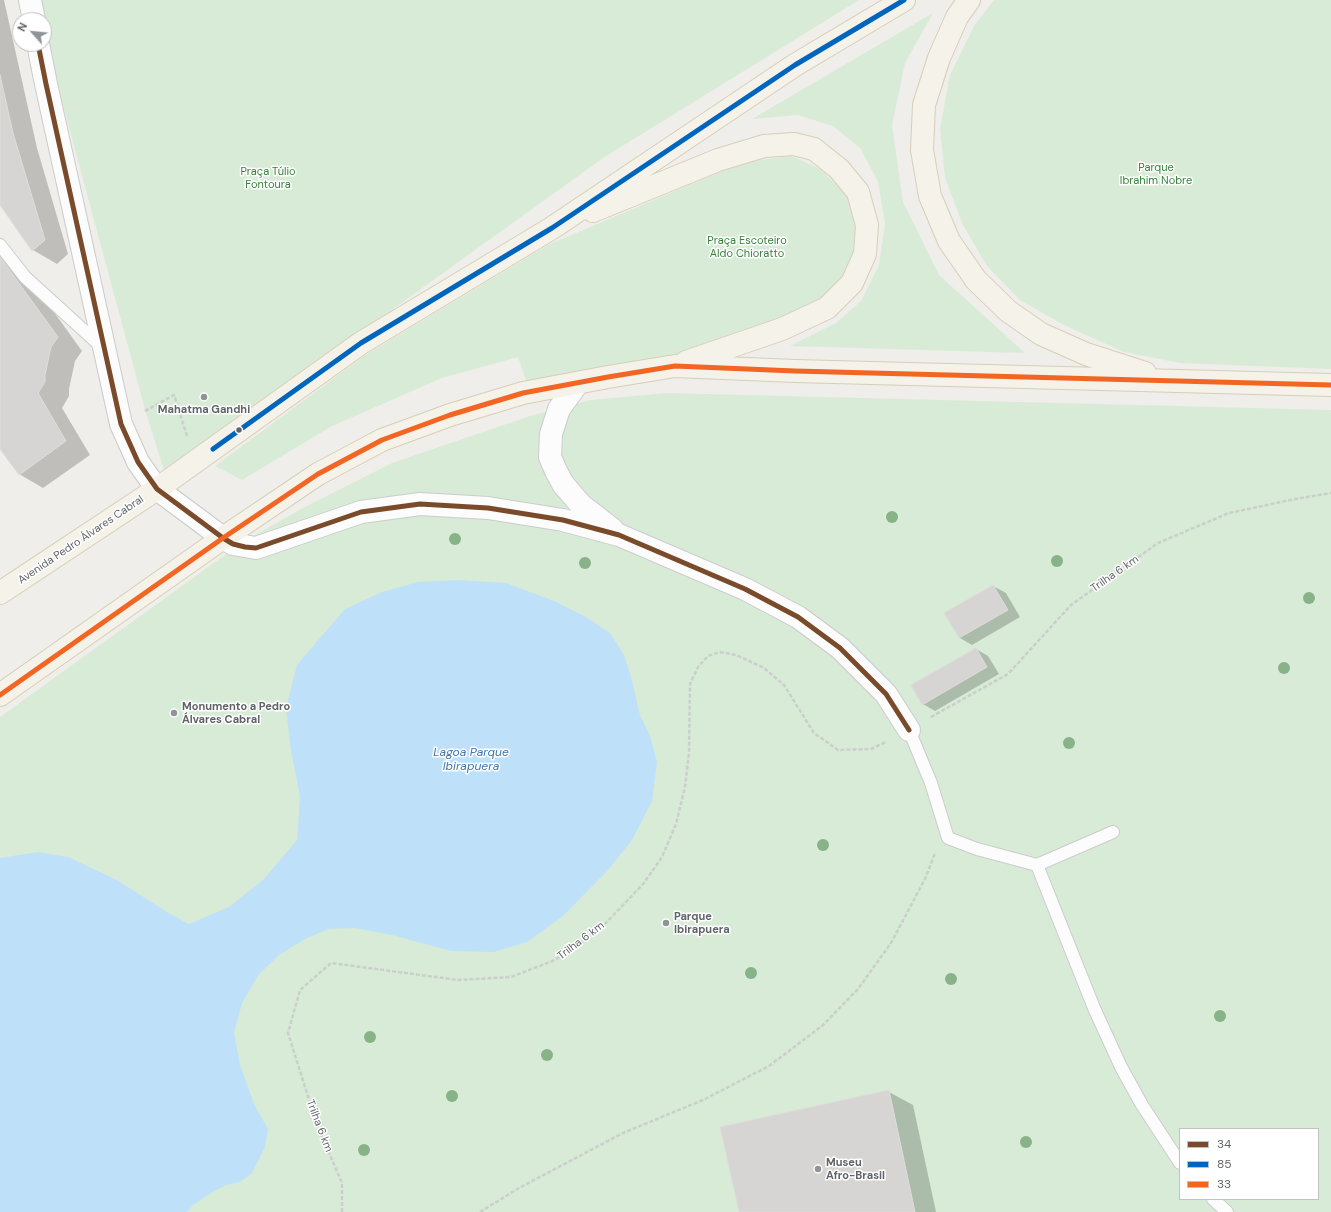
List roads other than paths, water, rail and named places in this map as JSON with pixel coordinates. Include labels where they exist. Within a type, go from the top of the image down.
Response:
[{"type":"main road","name":"Avenida Pedro Álvares Cabral","points":[[0,593],[157,489],[361,343],[552,228],[795,65],[904,0]]},
{"type":"main road","points":[[969,0],[957,17],[939,58],[924,105],[922,150],[930,196],[949,241],[976,280],[1008,311],[1041,334],[1086,354],[1170,380]]},
{"type":"main road","points":[[0,695],[223,538],[318,474],[382,440],[450,414],[523,394],[608,377],[675,366],[782,329],[827,308],[852,283],[865,254],[867,225],[858,192],[839,169],[814,149],[794,144],[764,146],[718,160],[552,228]]},
{"type":"main road","points":[[675,366],[795,372],[1331,385]]},
{"type":"street","points":[[30,0],[32,12]]},
{"type":"street","points":[[40,52],[121,424],[138,462],[157,489],[233,544],[256,548],[361,512],[420,504],[488,508],[563,520],[619,535],[745,589],[798,617],[840,648],[886,694],[909,730]]},
{"type":"street","points":[[578,383],[559,409],[551,434],[550,456],[563,484],[581,505],[619,535]]},
{"type":"lane","points":[[0,245],[25,277],[104,349]]},
{"type":"lane","points":[[909,730],[931,783],[948,838],[977,849],[1037,865],[1113,832]]},
{"type":"lane","points":[[1037,865],[1094,1008],[1121,1067],[1142,1105],[1179,1161]]},
{"type":"lane","points":[[1214,1200],[1227,1212]]},
{"type":"water","name":"Lagoa Parque Ibirapuera","points":[[458,580],[506,583],[554,601],[586,617],[610,633],[624,655],[640,715],[650,736],[657,762],[652,801],[632,840],[608,870],[563,916],[527,942],[494,952],[451,951],[392,935],[355,928],[329,929],[305,939],[279,955],[259,974],[242,1003],[234,1033],[240,1065],[254,1104],[268,1129],[265,1147],[252,1173],[240,1182],[227,1185],[214,1191],[193,1205],[187,1212],[0,1212],[0,858],[38,852],[68,857],[117,880],[167,912],[189,924],[229,907],[264,879],[297,840],[300,796],[291,751],[286,708],[297,665],[345,609],[382,592],[418,582]]},
{"type":"place","name":"Mahatma Gandhi","points":[[204,397]]},
{"type":"place","name":"Monumento a Pedro Álvares Cabral","points":[[174,713]]},
{"type":"place","name":"Parque Ibirapuera","points":[[666,923]]},
{"type":"place","name":"Museu Afro-Brasil","points":[[818,1169]]},
{"type":"park label","name":"Parque Ibrahim Nobre","points":[[1156,174]]},
{"type":"park label","name":"Praça Túlio Fontoura","points":[[268,178]]},
{"type":"park label","name":"Praça Escoteiro Aldo Chioratto","points":[[747,247]]}]
